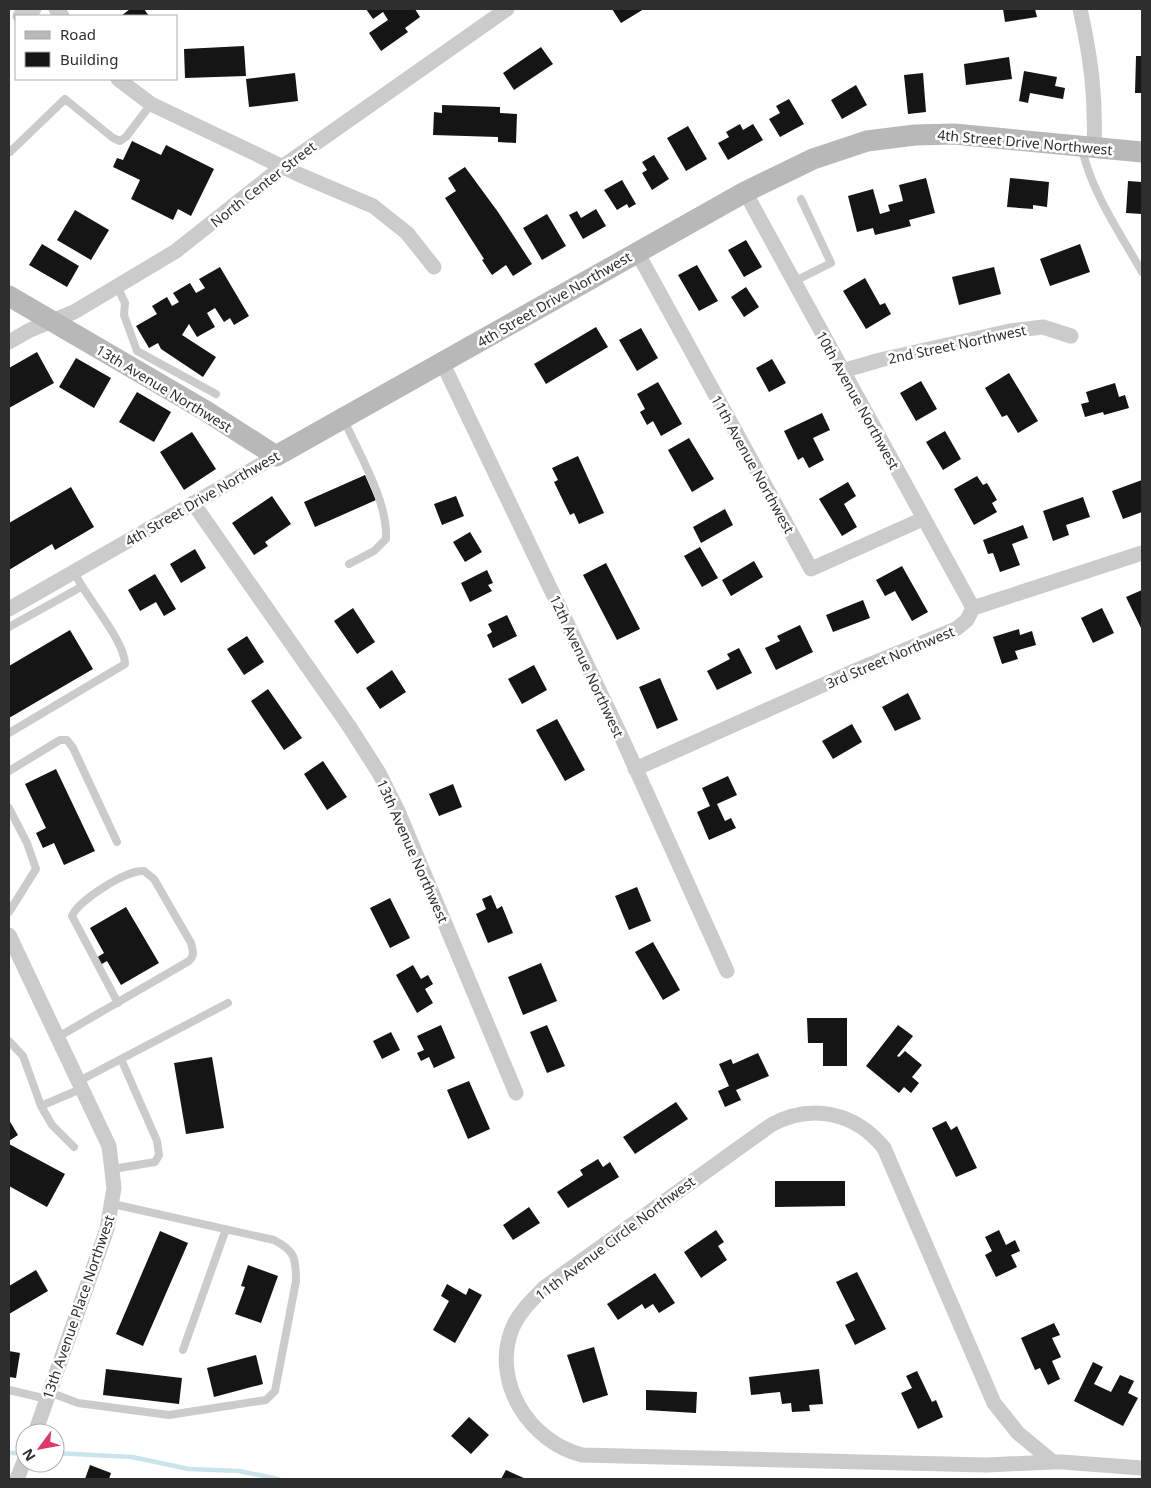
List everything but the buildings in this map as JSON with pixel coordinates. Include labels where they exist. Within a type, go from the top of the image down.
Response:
[{"type":"main road","name":"4th Street Drive Northwest","points":[[276,456],[745,192],[813,159],[867,141],[954,134],[1142,152]]},
{"type":"main road","name":"13th Avenue Northwest","points":[[9,296],[51,321],[132,358],[276,456]]},
{"type":"street","points":[[22,15],[34,9]]},
{"type":"street","name":"North Center Street","points":[[9,342],[74,312],[176,251],[282,167],[507,9]]},
{"type":"street","points":[[1080,9],[1096,106],[1088,148]]},
{"type":"street","points":[[119,80],[151,104],[282,167],[373,206],[407,233],[434,266]]},
{"type":"street","name":"10th Avenue Northwest","points":[[745,192],[973,608]]},
{"type":"street","name":"11th Avenue Northwest","points":[[637,252],[811,569],[923,519]]},
{"type":"street","name":"2nd Street Northwest","points":[[842,371],[1010,330],[1043,327],[1071,336]]},
{"type":"street","name":"12th Avenue Northwest","points":[[442,362],[689,884],[727,971]]},
{"type":"street","name":"4th Street Drive Northwest","points":[[9,609],[276,456]]},
{"type":"street","name":"13th Avenue Northwest","points":[[193,503],[349,726],[379,773],[397,809],[516,1093]]},
{"type":"street","points":[[973,608],[1142,553]]},
{"type":"street","name":"3rd Street Northwest","points":[[635,769],[852,672],[956,629],[968,620],[973,608]]},
{"type":"street","name":"13th Avenue Place Northwest","points":[[9,935],[109,1146],[113,1169],[112,1204],[107,1229],[38,1423]]},
{"type":"street","name":"11th Avenue Circle Northwest","points":[[1053,1462],[1018,1433],[994,1403],[884,1148],[876,1138],[856,1122],[832,1114],[807,1112],[782,1119],[771,1125],[545,1287],[520,1312],[510,1335],[507,1369],[514,1395],[522,1411],[533,1427],[553,1444],[582,1455],[986,1465],[1053,1462],[1142,1468]]},
{"type":"lane","points":[[10,152],[64,98],[113,138],[120,141],[126,137],[151,104]]},
{"type":"lane","points":[[1088,148],[1087,169],[1113,223],[1142,272]]},
{"type":"lane","points":[[793,282],[831,263],[801,199]]},
{"type":"lane","points":[[117,286],[125,303],[124,315],[132,358],[216,394]]},
{"type":"lane","points":[[343,418],[379,499],[387,523],[386,539],[374,551],[349,564]]},
{"type":"lane","points":[[9,733],[126,664],[123,653],[114,636],[81,587],[74,572]]},
{"type":"lane","points":[[9,627],[81,587]]},
{"type":"lane","points":[[9,770],[60,740],[67,740],[73,748],[117,842]]},
{"type":"lane","points":[[9,808],[27,842],[36,869],[9,912]]},
{"type":"lane","points":[[58,1038],[118,1003],[189,961],[194,953],[191,943],[154,879],[144,871],[133,872],[114,881],[86,900],[74,910],[72,916],[118,1003]]},
{"type":"lane","points":[[41,1106],[121,1059],[228,1003]]},
{"type":"lane","points":[[9,1041],[23,1056],[41,1106],[52,1125],[74,1147]]},
{"type":"lane","points":[[113,1169],[155,1162],[159,1155],[157,1141],[121,1059]]},
{"type":"lane","points":[[9,1390],[48,1395],[78,1403],[169,1414],[266,1400],[275,1391],[296,1281],[296,1263],[289,1248],[274,1240],[112,1204]]},
{"type":"lane","points":[[183,1350],[226,1229]]},
{"type":"waterway","points":[[9,1453],[15,1453]]},
{"type":"waterway","points":[[65,1454],[132,1457],[189,1469],[239,1471],[278,1479]]}]
